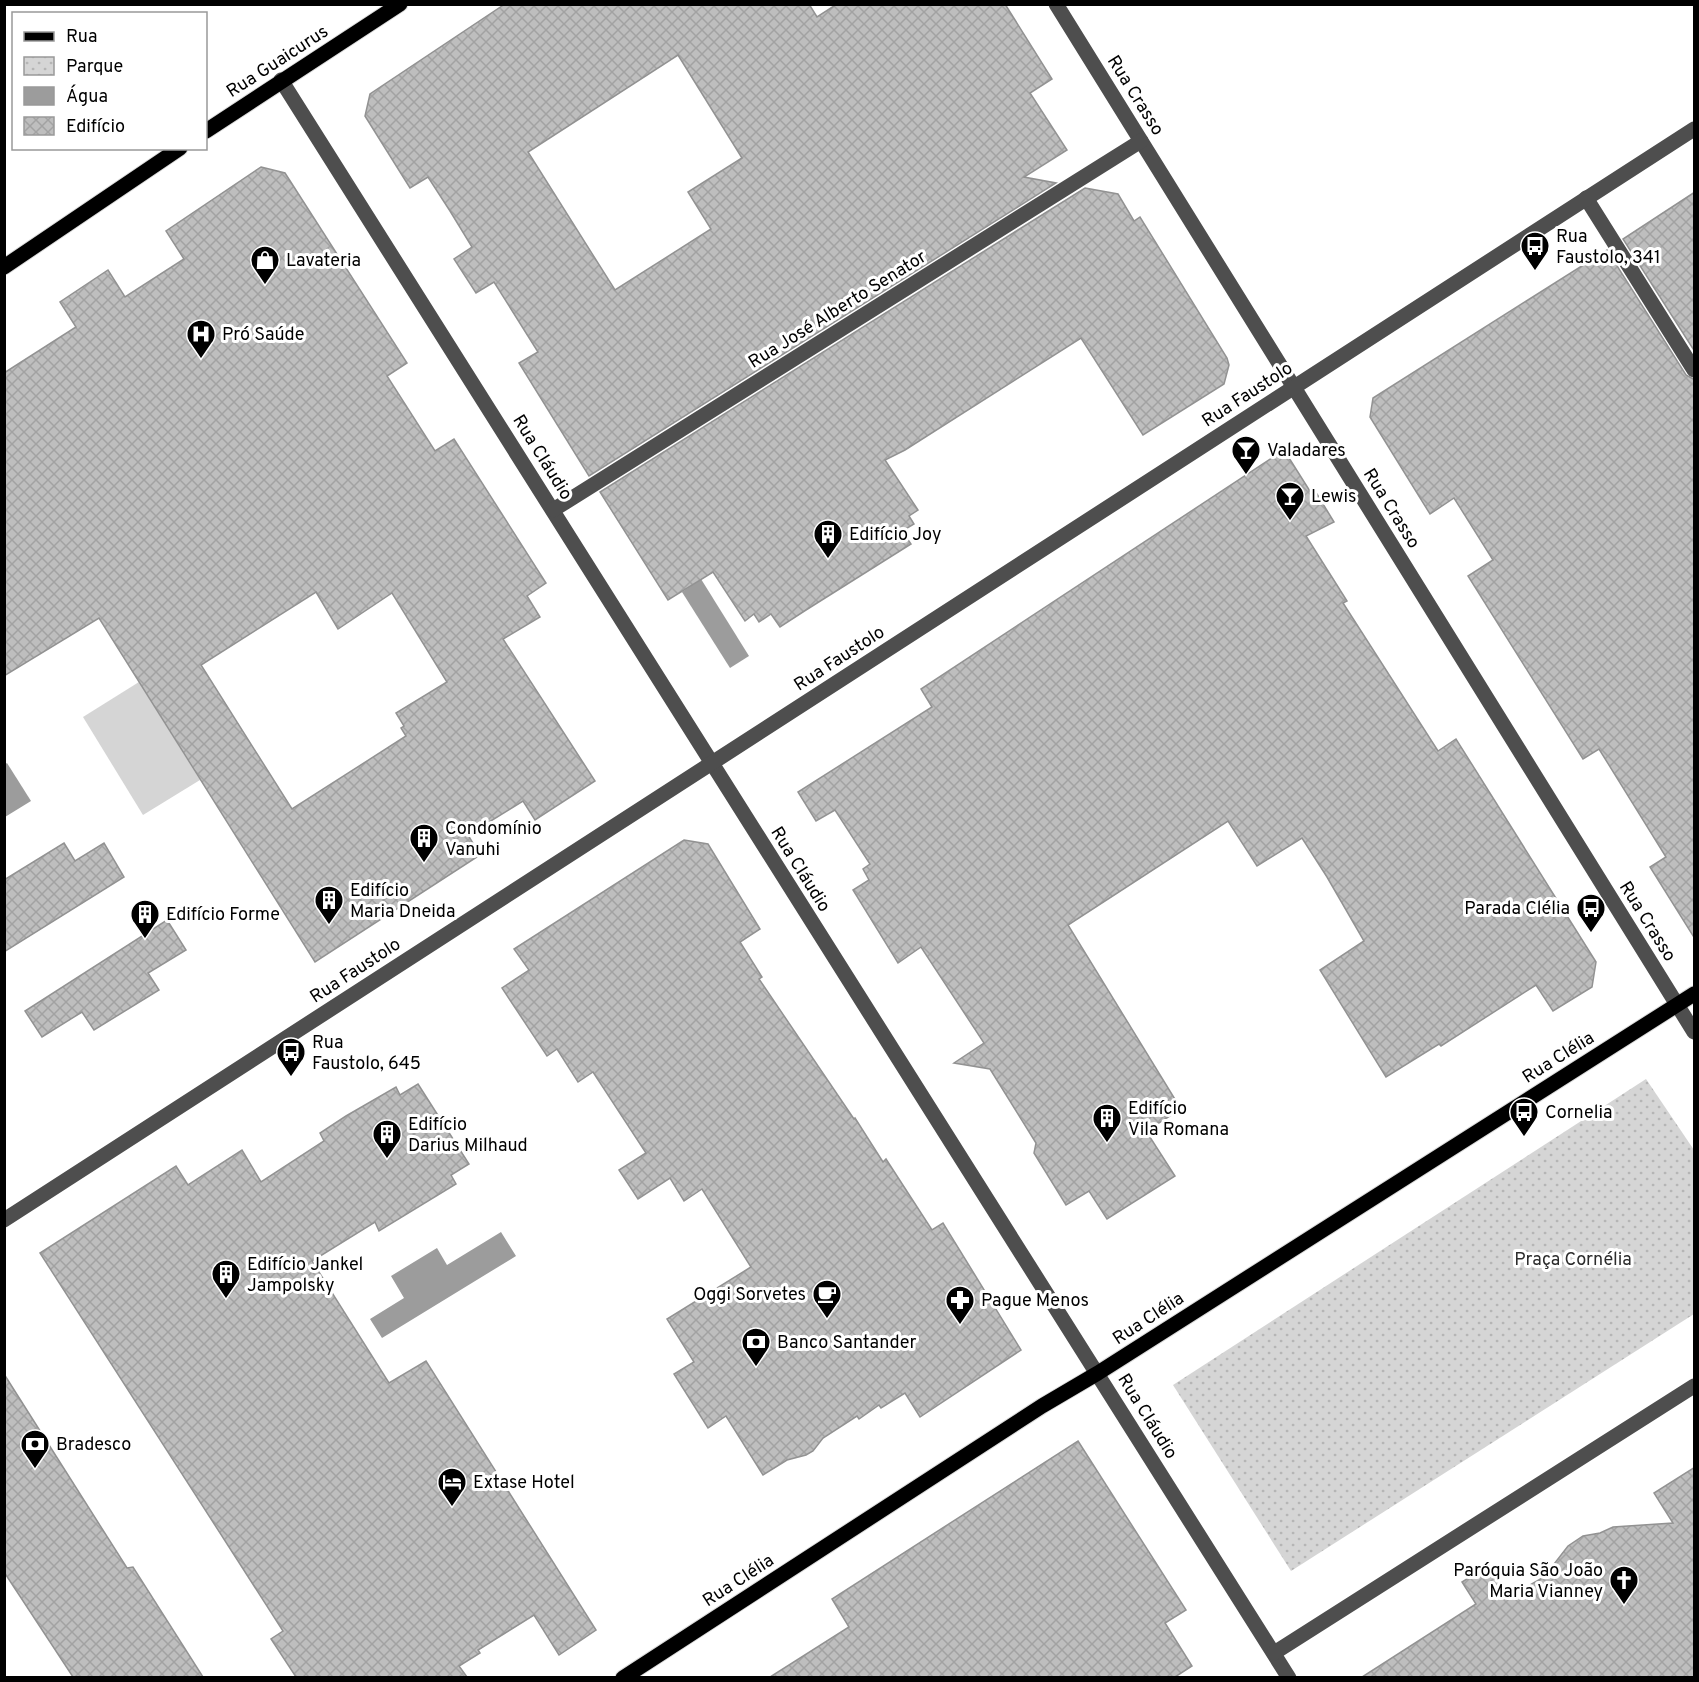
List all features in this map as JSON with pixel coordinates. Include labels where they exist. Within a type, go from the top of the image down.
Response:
[{"type":"main road","name":"Rua Guaicurus","points":[[207,130],[400,4]]},
{"type":"main road","points":[[4,267],[177,150]]},
{"type":"main road","name":"Rua Clélia","points":[[623,1677],[1042,1407],[1695,994]]},
{"type":"street","name":"Rua Crasso","points":[[1056,4],[1695,1032]]},
{"type":"street","name":"Rua Cláudio","points":[[281,80],[1289,1677]]},
{"type":"street","name":"Rua Faustolo","points":[[4,1220],[1695,129]]},
{"type":"street","name":"Rua José Alberto Senator","points":[[554,510],[1141,141]]},
{"type":"street","points":[[1586,198],[1695,370]]},
{"type":"street","points":[[1274,1653],[1695,1386]]},
{"type":"green space","points":[[139,682],[200,780],[143,815],[83,717]]},
{"type":"green space","name":"Praça Cornélia","points":[[1646,1079],[1694,1150],[1694,1314],[1291,1571],[1173,1385]]},
{"type":"water","points":[[701,579],[749,656],[730,668],[682,592]]},
{"type":"water","points":[[7,763],[31,801],[5,817],[4,765]]},
{"type":"water","points":[[501,1232],[516,1256],[382,1338],[370,1319],[404,1298],[391,1276],[437,1248],[447,1265]]},
{"type":"building","points":[[505,4],[809,4],[817,17],[837,4],[1005,4],[1052,79],[1030,93],[1067,150],[1024,177],[1056,183],[589,476],[519,363],[538,352],[494,282],[476,293],[454,259],[472,247],[428,177],[410,188],[365,116],[370,94]],"holes":[[[678,55],[742,158],[688,192],[711,229],[615,290],[528,152]]]},
{"type":"building","points":[[261,167],[285,173],[407,363],[387,376],[435,451],[454,439],[546,583],[527,596],[540,617],[503,639],[595,781],[535,820],[523,801],[468,835],[480,855],[315,962],[99,618],[4,676],[4,373],[76,327],[60,302],[108,270],[125,297],[184,259],[166,231]],"holes":[[[316,592],[338,629],[392,593],[447,682],[396,713],[404,726],[401,728],[406,736],[292,809],[201,665]]]},
{"type":"building","points":[[1085,188],[1118,194],[1134,221],[1140,217],[1227,358],[1229,365],[1224,384],[1143,435],[1081,338],[905,450],[885,460],[918,510],[909,516],[914,524],[902,531],[911,544],[780,627],[771,614],[759,622],[754,614],[745,621],[713,572],[668,600],[600,492]]},
{"type":"building","points":[[1695,192],[1695,352],[1623,239]]},
{"type":"building","points":[[1607,250],[1686,375],[1695,380],[1695,939],[1650,867],[1666,857],[1599,749],[1583,759],[1468,576],[1493,560],[1454,498],[1430,514],[1370,417],[1373,398]]},
{"type":"building","points":[[1284,450],[1313,496],[1317,494],[1334,522],[1306,536],[1347,601],[1343,603],[1438,751],[1456,739],[1596,962],[1592,987],[1553,1011],[1536,985],[1441,1046],[1439,1044],[1386,1077],[1320,970],[1364,941],[1327,877],[1302,838],[1257,866],[1228,821],[1068,925],[1181,1109],[1146,1131],[1175,1176],[1107,1219],[1089,1191],[1066,1205],[1034,1153],[1036,1143],[990,1069],[954,1063],[984,1043],[921,947],[898,963],[853,890],[869,880],[863,869],[870,864],[835,810],[816,821],[798,792],[932,707],[921,689]]},
{"type":"building","points":[[684,840],[708,844],[760,929],[740,942],[762,977],[759,979],[883,1162],[886,1159],[932,1230],[943,1223],[1021,1350],[920,1417],[905,1393],[881,1408],[879,1405],[859,1419],[857,1416],[823,1438],[813,1451],[787,1460],[763,1475],[726,1416],[708,1428],[674,1374],[694,1362],[667,1319],[751,1267],[702,1189],[684,1201],[670,1178],[638,1199],[619,1170],[646,1153],[593,1072],[578,1082],[557,1049],[547,1056],[502,988],[529,970],[514,949]]},
{"type":"building","points":[[64,843],[75,861],[104,843],[124,877],[4,952],[4,880]]},
{"type":"building","points":[[167,920],[186,950],[148,973],[159,990],[94,1030],[82,1012],[42,1037],[25,1011]]},
{"type":"building","points":[[418,1084],[469,1164],[451,1175],[456,1184],[379,1231],[375,1222],[312,1261],[389,1383],[426,1361],[596,1630],[559,1655],[534,1615],[478,1650],[480,1653],[459,1666],[467,1677],[296,1677],[271,1639],[283,1631],[40,1253],[176,1166],[188,1185],[242,1150],[261,1182],[324,1141],[320,1133],[346,1116],[396,1087],[400,1095]]},
{"type":"building","name":"Bradesco","points":[[4,1374],[127,1568],[133,1567],[203,1677],[73,1677],[4,1572]]},
{"type":"building","points":[[1078,1441],[1186,1610],[1165,1623],[1192,1666],[1175,1677],[770,1677],[849,1627],[832,1599]]},
{"type":"building","points":[[1695,1467],[1695,1677],[1362,1677],[1476,1604],[1462,1582],[1489,1565],[1509,1597],[1544,1577],[1568,1546],[1583,1536],[1600,1533],[1613,1527],[1673,1523],[1654,1493]]},
{"type":"place","name":"Rua Faustolo, 341","points":[[1535,272]]},
{"type":"place","name":"Lavateria","points":[[265,286]]},
{"type":"place","name":"Pró Saúde","points":[[201,360]]},
{"type":"place","name":"Valadares","points":[[1246,476]]},
{"type":"place","name":"Lewis","points":[[1290,522]]},
{"type":"place","name":"Edifício Joy","points":[[828,560]]},
{"type":"place","name":"Condomínio Vanuhi","points":[[424,864]]},
{"type":"place","name":"Edifício Maria Dneida","points":[[329,926]]},
{"type":"place","name":"Parada Clélia","points":[[1591,934]]},
{"type":"place","name":"Edifício Forme","points":[[145,940]]},
{"type":"place","name":"Rua Faustolo, 645","points":[[291,1078]]},
{"type":"place","name":"Cornelia","points":[[1524,1138]]},
{"type":"place","name":"Edifício Vila Romana","points":[[1107,1144]]},
{"type":"place","name":"Edifício Darius Milhaud","points":[[387,1160]]},
{"type":"place","name":"Edifício Jankel Jampolsky","points":[[226,1300]]},
{"type":"place","name":"Oggi Sorvetes","points":[[827,1320]]},
{"type":"place","name":"Pague Menos","points":[[960,1326]]},
{"type":"place","name":"Banco Santander","points":[[756,1368]]},
{"type":"place","name":"Bradesco","points":[[35,1470]]},
{"type":"place","name":"Extase Hotel","points":[[452,1508]]},
{"type":"place","name":"Paróquia São João Maria Vianney","points":[[1624,1606]]}]
